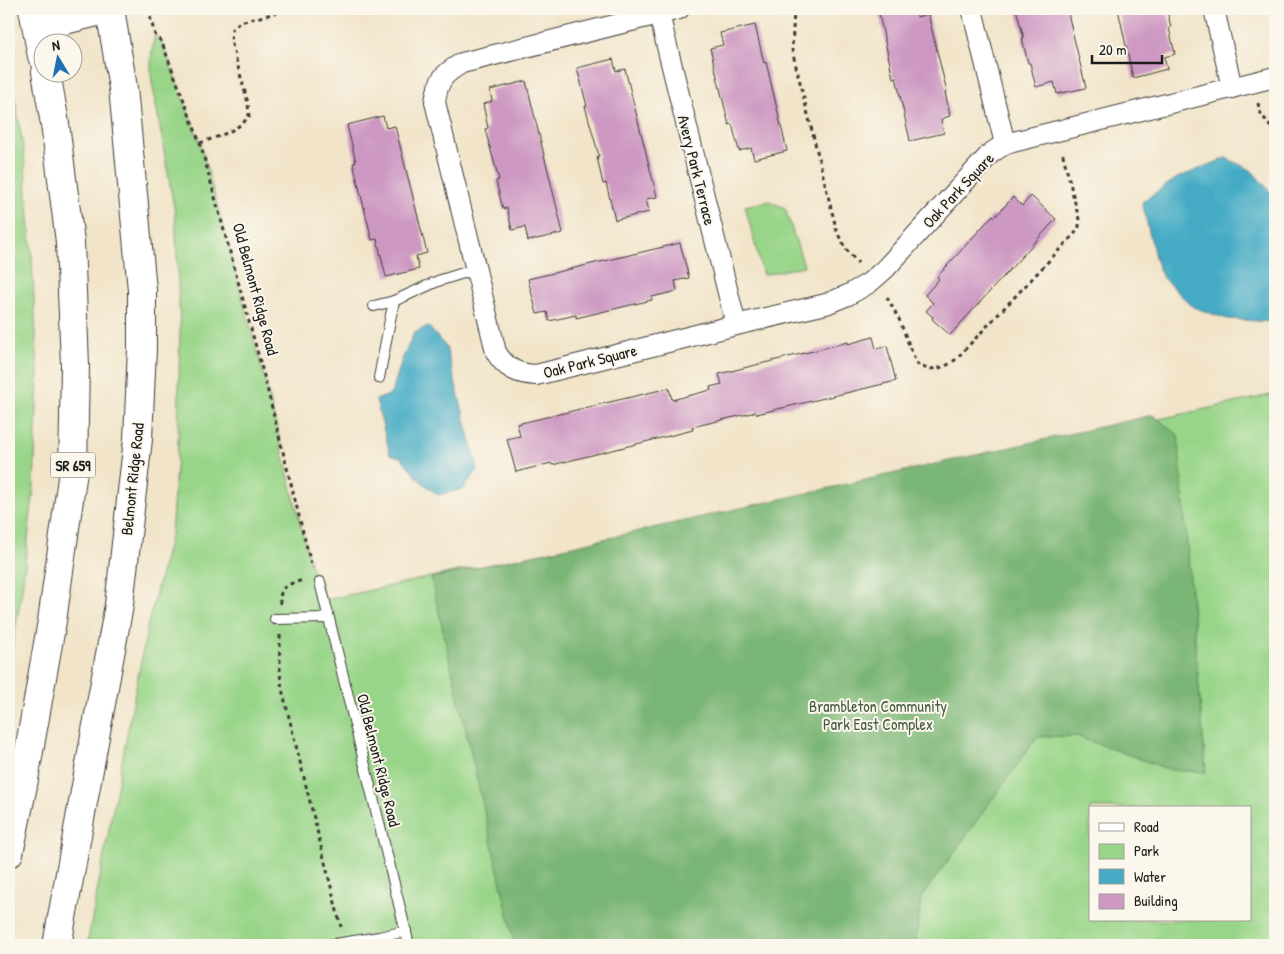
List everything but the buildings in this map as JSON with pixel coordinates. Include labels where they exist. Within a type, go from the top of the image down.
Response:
[{"type":"main road","points":[[38,32],[35,18],[109,9]]},
{"type":"main road","name":"Belmont Ridge Road","points":[[57,945],[119,605],[138,439],[142,348],[142,290],[123,88],[109,9]]},
{"type":"main road","name":"SR 659","points":[[9,853],[50,631],[73,471],[75,365],[70,242],[48,82]]},
{"type":"street","name":"Oak Park Square","points":[[679,9],[462,63],[441,78],[435,102],[496,352],[501,361],[522,374],[536,375],[826,304],[848,295],[869,283],[885,269],[991,154],[1005,144],[1275,77]]},
{"type":"street","name":"Oak Park Square","points":[[972,9],[1005,144]]},
{"type":"street","points":[[1214,9],[1242,85]]},
{"type":"street","name":"Avery Park Terrace","points":[[659,14],[736,325]]},
{"type":"lane","points":[[374,306],[394,301],[438,281],[476,269]]},
{"type":"lane","points":[[379,378],[394,301]]},
{"type":"lane","name":"Old Belmont Ridge Road","points":[[320,582],[409,945]]},
{"type":"lane","points":[[275,619],[329,618]]},
{"type":"lane","points":[[329,945],[406,931]]},
{"type":"path","name":"Old Belmont Ridge Road","points":[[148,9],[155,35],[164,48],[200,143],[264,376],[312,573]]},
{"type":"path","points":[[200,143],[231,131],[249,117],[248,103],[231,41],[232,28],[240,22],[292,9]]},
{"type":"path","points":[[1242,85],[1275,133]]},
{"type":"path","points":[[281,607],[280,596],[282,590],[288,585],[309,577]]},
{"type":"path","points":[[280,632],[282,689],[342,930]]},
{"type":"green space","name":"Brambleton Community Park East Complex","points":[[155,35],[161,41],[200,143],[264,376],[311,567],[320,582],[325,600],[1275,394],[1275,945],[87,945],[148,624],[171,534],[178,442],[180,327],[175,213],[152,82],[152,53]]},
{"type":"green space","points":[[9,65],[24,152],[38,376],[34,486],[22,590],[9,667]]},
{"type":"green space","points":[[769,201],[785,208],[804,266],[763,275],[745,206]]},
{"type":"green space","points":[[1153,415],[1178,435],[1206,772],[1171,770],[1076,736],[1037,737],[921,898],[916,940],[918,945],[515,945],[431,578]]},
{"type":"water","points":[[1226,158],[1251,170],[1275,197],[1275,319],[1272,322],[1227,319],[1193,307],[1163,278],[1156,261],[1142,202],[1177,178]]},
{"type":"water","points":[[428,326],[446,347],[478,469],[464,489],[438,495],[419,480],[402,458],[390,454],[376,400],[391,394],[403,357],[414,333]]}]
